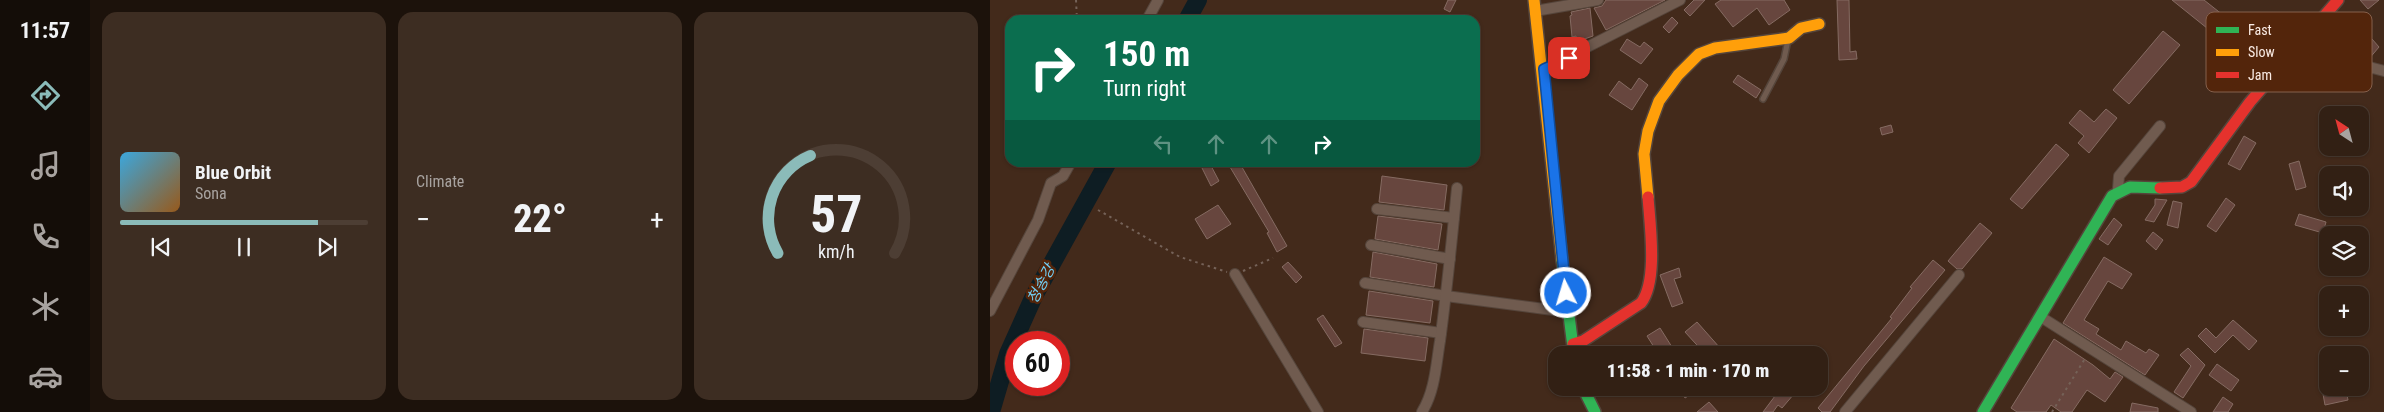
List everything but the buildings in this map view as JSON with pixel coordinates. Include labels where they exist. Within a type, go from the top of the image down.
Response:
[{"type":"street","points":[[1150,15],[1158,0]]},
{"type":"street","points":[[1572,346],[1544,69],[1535,5],[1598,0]]},
{"type":"street","points":[[1544,69],[1680,0]]},
{"type":"street","points":[[2328,12],[2338,0]]},
{"type":"street","points":[[1577,346],[1641,303],[1647,295],[1652,250],[1644,154],[1648,131],[1659,101],[1678,75],[1699,54],[1715,48],[1789,38],[1801,28],[1819,24]]},
{"type":"street","points":[[1983,412],[2112,196],[2118,189],[2130,186],[2184,187],[2191,182],[2259,92]]},
{"type":"street","points":[[2118,189],[2119,176],[2160,126]]},
{"type":"street","points":[[990,311],[1038,220],[1051,183],[1063,176],[1068,167]]},
{"type":"street","points":[[1422,412],[1429,402],[1441,333],[1458,188]]},
{"type":"street","points":[[1377,209],[1454,218]]},
{"type":"street","points":[[1371,245],[1450,259]]},
{"type":"street","points":[[1235,274],[1318,412]]},
{"type":"street","points":[[1845,412],[1959,275]]},
{"type":"street","points":[[1365,283],[1568,312]]},
{"type":"street","points":[[2041,317],[2191,412]]},
{"type":"street","points":[[1363,322],[1441,333]]},
{"type":"street","points":[[1587,396],[1595,412]]},
{"type":"lane","points":[[1764,100],[1784,59],[1789,38]]},
{"type":"path","points":[[1076,0],[1077,15]]},
{"type":"path","points":[[1098,210],[1180,257],[1219,271],[1235,274],[1273,258]]},
{"type":"path","points":[[2052,412],[2091,348]]},
{"type":"waterway","name":"청송강","points":[[1190,15],[1198,0]]},
{"type":"waterway","name":"청송강","points":[[991,412],[1008,354],[1034,296],[1105,167]]},
{"type":"traffic: fast","points":[[1983,412],[2112,196],[2130,187],[2160,188]]},
{"type":"traffic: fast","points":[[1562,260],[1573,346]]},
{"type":"traffic: fast","points":[[1587,396],[1595,412]]},
{"type":"traffic: slow","points":[[1534,0],[1562,260]]},
{"type":"traffic: slow","points":[[1648,197],[1644,154],[1648,131],[1659,101],[1678,75],[1699,54],[1715,48],[1789,38],[1801,28],[1819,24]]},
{"type":"traffic: jam","points":[[2328,12],[2338,0]]},
{"type":"traffic: jam","points":[[2160,188],[2182,187],[2191,182],[2259,92]]},
{"type":"traffic: jam","points":[[1573,344],[1583,341],[1641,303],[1650,281],[1652,252],[1648,197]]},
{"type":"route","points":[[1566,293],[1544,69],[1569,58]]}]
